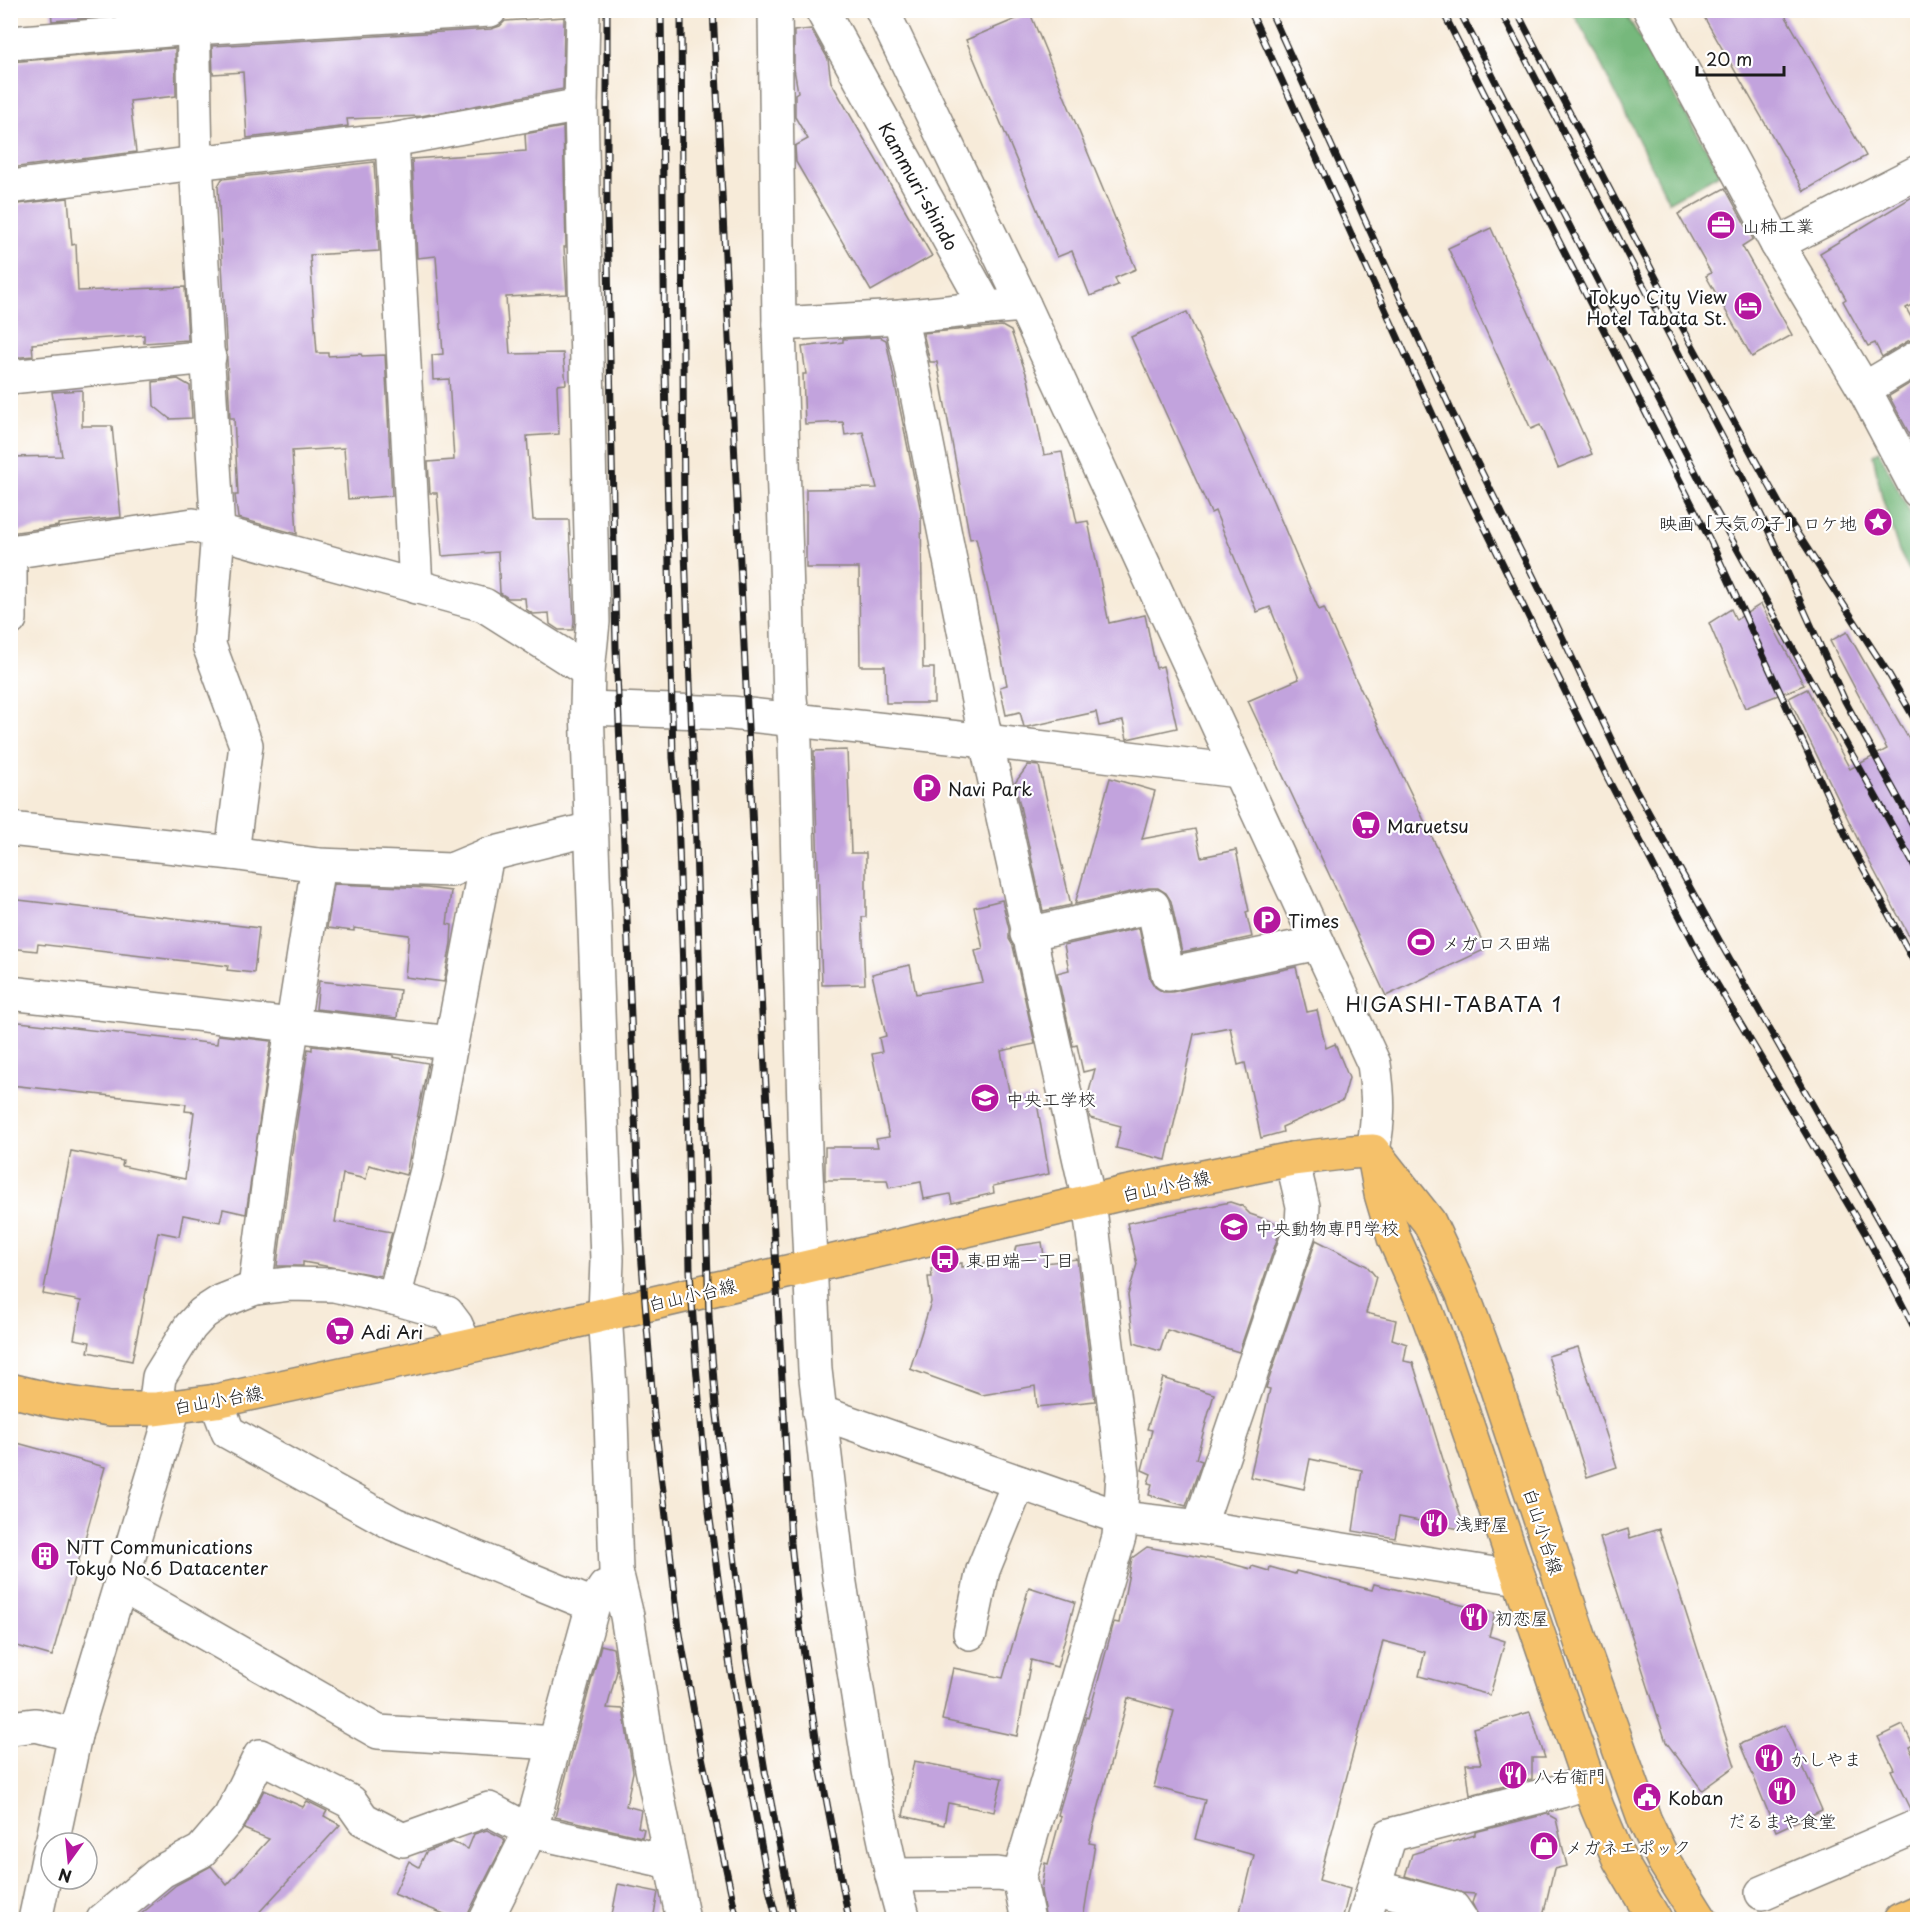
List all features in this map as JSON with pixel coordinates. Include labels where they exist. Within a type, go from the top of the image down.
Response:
[{"type":"main road","name":"白山小台線","points":[[10,1390],[55,1401],[110,1409],[165,1408],[216,1401],[466,1347],[1089,1201],[1292,1159],[1373,1151]]},
{"type":"main road","name":"白山小台線","points":[[1373,1151],[1429,1222],[1462,1292],[1487,1359],[1599,1695],[1645,1821],[1665,1863],[1701,1920]]},
{"type":"main road","name":"白山小台線","points":[[1373,1151],[1381,1194],[1394,1238],[1423,1302],[1443,1355],[1588,1782],[1619,1859],[1655,1920]]},
{"type":"main road","points":[[1900,1920],[1917,1912]]},
{"type":"street","points":[[10,43],[193,19],[489,10]]},
{"type":"street","points":[[583,10],[581,105],[593,622],[587,708],[607,1260],[605,1314],[610,1388],[616,1571],[627,1616],[650,1759],[683,1920]]},
{"type":"street","points":[[775,10],[779,324],[790,698],[795,742],[809,1267],[819,1412],[839,1577],[870,1771],[904,1920]]},
{"type":"street","name":"Kammuri-shindo","points":[[822,10],[987,308]]},
{"type":"street","points":[[882,10],[1029,315],[1374,1065],[1379,1095],[1379,1115],[1373,1151]]},
{"type":"street","points":[[1650,10],[1777,244],[1864,389],[1917,490]]},
{"type":"street","points":[[193,19],[196,163],[218,532],[208,645],[246,745],[232,853]]},
{"type":"street","points":[[10,187],[392,140],[581,105]]},
{"type":"street","points":[[392,140],[416,587]]},
{"type":"street","points":[[1777,244],[1917,172]]},
{"type":"street","points":[[779,324],[987,308],[1029,315]]},
{"type":"street","points":[[900,316],[986,741],[1089,1201],[1123,1474],[1119,1537],[1019,1877],[1028,1920]]},
{"type":"street","points":[[10,377],[208,357]]},
{"type":"street","points":[[1864,389],[1917,357]]},
{"type":"street","points":[[10,552],[193,525],[484,605],[588,671]]},
{"type":"street","points":[[10,570],[10,619]]},
{"type":"street","points":[[587,708],[731,713],[793,719],[1238,771]]},
{"type":"street","points":[[10,829],[232,853],[318,865],[450,870],[487,855],[591,829]]},
{"type":"street","points":[[394,1298],[408,1223],[427,1170],[487,855]]},
{"type":"street","points":[[255,1288],[271,1159],[292,1024],[308,961],[318,865]]},
{"type":"street","points":[[1028,934],[1153,906],[1168,974],[1318,943]]},
{"type":"street","points":[[10,993],[292,1024],[409,1033],[451,1043]]},
{"type":"street","points":[[1199,1527],[1302,1224],[1303,1206],[1292,1159]]},
{"type":"street","points":[[54,1831],[75,1735],[121,1585],[165,1408],[159,1377],[190,1328],[203,1314],[220,1302],[255,1288],[289,1284],[334,1285],[394,1298],[447,1313],[456,1325],[466,1347]]},
{"type":"street","points":[[216,1401],[228,1432],[394,1524],[593,1605]]},
{"type":"street","points":[[819,1412],[1121,1518],[1199,1527],[1519,1578]]},
{"type":"street","points":[[970,1633],[983,1570],[1012,1499],[1021,1483]]},
{"type":"street","points":[[486,1920],[530,1831],[593,1605],[616,1571]]},
{"type":"street","points":[[121,1585],[378,1732],[555,1743]]},
{"type":"street","points":[[10,1728],[36,1725],[75,1735]]},
{"type":"street","points":[[103,1920],[162,1871],[201,1851],[230,1817],[260,1756],[351,1802],[363,1819],[403,1840],[489,1809],[530,1831],[670,1862]]},
{"type":"street","points":[[1364,1920],[1390,1835],[1588,1782]]},
{"type":"street","points":[[1762,1893],[1917,1826]]},
{"type":"street","points":[[892,1875],[998,1874],[1019,1877]]},
{"type":"street","points":[[1374,1887],[1453,1908],[1461,1920]]},
{"type":"street","points":[[35,1920],[41,1891]]},
{"type":"green space","points":[[1572,11],[1624,11],[1721,173],[1669,202],[1591,44]]},
{"type":"green space","points":[[1879,451],[1917,527],[1917,585],[1899,551],[1882,497],[1873,455]]},
{"type":"building","points":[[51,10],[174,10],[174,11],[52,21]]},
{"type":"building","points":[[1700,10],[1782,10],[1866,156],[1804,191]]},
{"type":"building","points":[[1030,13],[1136,269],[1115,278],[1118,285],[1090,296],[1072,251],[1057,257],[966,40]]},
{"type":"building","points":[[564,17],[563,89],[421,116],[347,119],[348,126],[247,138],[243,72],[213,74],[212,46],[491,29],[500,26],[505,21]]},
{"type":"building","points":[[811,29],[828,59],[831,82],[932,256],[871,291],[796,162],[795,146],[808,139],[795,117],[795,94],[798,92],[794,69],[794,31]]},
{"type":"building","points":[[175,48],[176,96],[130,101],[136,152],[10,168],[10,62]]},
{"type":"building","points":[[563,127],[566,247],[564,247],[567,294],[506,297],[510,354],[563,353],[566,384],[557,385],[559,434],[527,436],[533,520],[569,520],[573,630],[559,630],[550,624],[549,613],[533,614],[526,609],[525,598],[508,598],[500,593],[498,552],[442,556],[437,493],[430,493],[428,462],[454,460],[449,379],[433,380],[432,355],[443,354],[436,256],[417,258],[412,159],[526,151],[525,134]]},
{"type":"building","points":[[374,162],[379,251],[310,255],[317,353],[328,353],[328,356],[385,355],[392,496],[348,499],[344,448],[292,451],[297,534],[238,518],[235,495],[238,495],[234,418],[230,418],[218,186],[222,179]]},
{"type":"building","points":[[1725,188],[1753,239],[1742,246],[1792,335],[1752,357],[1706,276],[1711,273],[1678,214]]},
{"type":"building","points":[[1917,194],[1917,302],[1906,308],[1917,328],[1917,338],[1882,357],[1875,343],[1868,346],[1843,301],[1846,299],[1820,253]]},
{"type":"building","points":[[68,198],[72,245],[76,244],[78,291],[185,287],[188,340],[144,343],[144,335],[32,344],[33,356],[10,358],[10,205]]},
{"type":"building","points":[[1491,228],[1592,454],[1558,468],[1540,425],[1531,429],[1448,248]]},
{"type":"building","name":"Maruetsu","points":[[1187,312],[1273,501],[1319,610],[1324,608],[1350,667],[1486,949],[1386,996],[1248,701],[1299,679],[1270,607],[1257,612],[1215,511],[1211,513],[1131,337]]},
{"type":"building","points":[[1002,326],[1011,331],[1028,379],[1044,455],[1062,452],[1077,523],[1088,521],[1109,623],[1145,615],[1156,668],[1163,666],[1177,728],[1127,739],[1123,721],[1099,726],[1096,712],[1027,727],[1024,727],[1020,712],[1006,715],[1000,687],[1007,685],[993,612],[976,538],[970,539],[937,362],[930,362],[923,333]]},
{"type":"building","points":[[880,337],[886,340],[921,512],[923,668],[934,668],[934,703],[886,703],[885,666],[860,666],[859,568],[806,568],[806,489],[877,488],[863,432],[845,435],[843,422],[805,424],[803,374],[806,374],[802,347],[843,342],[843,339]]},
{"type":"building","points":[[178,379],[190,386],[192,418],[170,419],[154,406],[153,382]]},
{"type":"building","points":[[1917,379],[1917,448],[1889,396]]},
{"type":"building","points":[[82,390],[82,426],[112,426],[121,517],[58,524],[58,526],[10,533],[10,457],[62,456],[52,392]]},
{"type":"building","points":[[1761,604],[1804,685],[1745,708],[1709,623],[1731,609],[1736,620]]},
{"type":"building","points":[[1847,632],[1917,753],[1917,951],[1861,846],[1789,698],[1807,689],[1850,769],[1887,749],[1830,641]]},
{"type":"building","points":[[847,750],[851,853],[866,853],[866,917],[862,917],[865,984],[822,985],[814,751]]},
{"type":"building","points":[[1028,765],[1039,766],[1071,905],[1043,911],[1015,783]]},
{"type":"building","points":[[1110,778],[1155,791],[1142,839],[1195,829],[1201,857],[1236,850],[1252,937],[1182,952],[1171,901],[1166,893],[1158,888],[1075,904]]},
{"type":"building","points":[[334,884],[451,891],[447,924],[452,925],[451,943],[444,982],[405,977],[409,935],[354,928],[354,931],[327,928]]},
{"type":"building","points":[[10,899],[259,928],[254,973],[227,970],[228,966],[38,944],[37,951],[10,948]]},
{"type":"building","points":[[1002,900],[1009,939],[1013,946],[1035,1044],[1001,1051],[1011,1101],[1036,1097],[1049,1174],[993,1186],[994,1193],[952,1203],[950,1194],[924,1199],[921,1182],[889,1188],[887,1180],[825,1180],[825,1147],[878,1147],[876,1139],[889,1137],[872,1054],[882,1052],[879,1038],[886,1036],[872,974],[910,965],[916,994],[983,982],[975,951],[983,949],[974,907]]},
{"type":"building","points":[[1139,928],[1150,979],[1155,987],[1163,992],[1296,967],[1307,1012],[1317,1010],[1326,1048],[1335,1044],[1349,1078],[1343,1100],[1282,1127],[1283,1132],[1261,1138],[1245,1063],[1238,1065],[1230,1027],[1194,1034],[1166,1160],[1116,1148],[1121,1126],[1090,1118],[1086,1103],[1095,1069],[1083,1072],[1077,1045],[1073,1046],[1057,973],[1069,970],[1064,945]]},
{"type":"building","points":[[319,981],[400,990],[397,1018],[316,1009]]},
{"type":"building","points":[[10,1021],[217,1044],[218,1035],[271,1041],[246,1214],[223,1209],[220,1222],[183,1215],[179,1236],[158,1232],[132,1361],[88,1352],[90,1342],[74,1339],[81,1301],[43,1294],[71,1151],[123,1161],[122,1166],[185,1179],[194,1112],[185,1111],[186,1104],[10,1085]]},
{"type":"building","points":[[312,1046],[393,1055],[393,1057],[428,1063],[406,1175],[369,1165],[366,1179],[343,1174],[335,1222],[392,1232],[380,1276],[303,1262],[303,1266],[277,1266],[308,1049],[312,1050]]},
{"type":"building","points":[[1230,1202],[1242,1206],[1250,1214],[1282,1225],[1239,1352],[1167,1330],[1160,1351],[1134,1343],[1128,1295],[1137,1264],[1127,1223]]},
{"type":"building","points":[[1316,1240],[1367,1266],[1376,1277],[1366,1313],[1396,1320],[1392,1339],[1407,1344],[1404,1361],[1413,1363],[1465,1530],[1399,1517],[1395,1538],[1353,1531],[1362,1470],[1310,1459],[1304,1489],[1250,1477],[1270,1389],[1266,1388]]},
{"type":"building","points":[[1042,1242],[1045,1263],[1077,1259],[1095,1401],[1037,1407],[1035,1386],[982,1395],[910,1369],[931,1302],[928,1277],[932,1277],[931,1268],[962,1263],[962,1267],[1013,1258],[1016,1246]]},
{"type":"building","points":[[1578,1347],[1617,1467],[1587,1477],[1548,1356]]},
{"type":"building","points":[[1163,1378],[1214,1394],[1196,1459],[1202,1461],[1186,1506],[1149,1495],[1152,1484],[1148,1483],[1151,1474],[1142,1470],[1152,1430],[1147,1429]]},
{"type":"building","name":"NTT Communications Tokyo No.6 Datacenter","points":[[10,1441],[105,1467],[52,1656],[10,1644]]},
{"type":"building","points":[[1628,1529],[1630,1538],[1659,1529],[1735,1766],[1702,1790],[1666,1742],[1600,1538]]},
{"type":"building","points":[[1147,1547],[1251,1569],[1252,1566],[1269,1571],[1270,1567],[1295,1574],[1296,1571],[1372,1590],[1374,1584],[1495,1613],[1489,1636],[1505,1641],[1490,1695],[1419,1676],[1425,1652],[1383,1641],[1319,1880],[1350,1889],[1342,1920],[1238,1920],[1254,1855],[1195,1839],[1205,1800],[1154,1787],[1174,1711],[1128,1698],[1089,1843],[1095,1844],[1083,1920],[1046,1920],[1041,1891],[1045,1863],[1048,1864],[1061,1816],[1058,1815],[1114,1622],[1119,1623],[1132,1558]]},
{"type":"building","points":[[1029,1587],[1075,1602],[1057,1667],[1031,1660],[1017,1736],[942,1720],[953,1668],[1003,1678]]},
{"type":"building","points":[[601,1645],[613,1648],[617,1671],[607,1708],[623,1709],[633,1772],[626,1806],[641,1810],[638,1827],[644,1829],[642,1837],[555,1817]]},
{"type":"building","points":[[1530,1712],[1545,1758],[1532,1758],[1532,1779],[1470,1795],[1466,1764],[1481,1764],[1473,1728]]},
{"type":"building","points":[[1785,1725],[1822,1810],[1776,1831],[1740,1744]]},
{"type":"building","points":[[1903,1725],[1913,1745],[1909,1747],[1915,1759],[1917,1758],[1917,1808],[1910,1809],[1878,1737]]},
{"type":"building","points":[[914,1761],[1002,1778],[994,1812],[948,1803],[944,1825],[903,1816]]},
{"type":"building","points":[[264,1790],[303,1807],[307,1801],[327,1811],[324,1816],[340,1825],[252,1920],[134,1920],[176,1885],[211,1866],[227,1885],[269,1839],[244,1829]]},
{"type":"building","points":[[1547,1814],[1556,1819],[1567,1866],[1554,1869],[1542,1920],[1480,1920],[1472,1903],[1475,1894],[1462,1893],[1405,1876],[1412,1854],[1475,1835],[1475,1832]]},
{"type":"building","points":[[487,1830],[505,1841],[469,1912],[468,1920],[459,1920],[394,1894],[409,1861],[419,1867],[426,1852],[452,1842],[468,1849],[474,1834]]},
{"type":"building","points":[[618,1884],[658,1892],[653,1920],[611,1920]]},
{"type":"building","points":[[1394,1912],[1417,1918],[1416,1920],[1392,1920]]},
{"type":"railway","points":[[607,10],[607,213],[616,648],[640,1239],[654,1414],[679,1628],[702,1757],[737,1920]]},
{"type":"railway","points":[[661,10],[673,758],[678,812],[690,1271],[709,1512],[730,1667],[770,1893],[777,1920]]},
{"type":"railway","points":[[681,10],[684,524],[696,843],[709,1317],[716,1407],[747,1662],[765,1771],[794,1920]]},
{"type":"railway","points":[[713,10],[762,1014],[791,1543],[799,1620],[820,1766],[849,1920]]},
{"type":"railway","points":[[1250,10],[1470,497],[1608,779],[1702,959],[1865,1233],[1918,1335]]},
{"type":"railway","points":[[1270,10],[1452,412],[1630,779],[1918,1290]]},
{"type":"railway","points":[[1442,10],[1711,542],[1847,838],[1918,969]]},
{"type":"railway","points":[[1459,10],[1712,504],[1918,872]]},
{"type":"railway","points":[[1500,10],[1729,450],[1766,525],[1845,701],[1918,834]]},
{"type":"railway","points":[[1516,10],[1668,301],[1786,516],[1890,676],[1918,725]]},
{"type":"place","name":"山柿工業","points":[[1721,225]]},
{"type":"place","name":"Tokyo City View Hotel Tabata St.","points":[[1748,306]]},
{"type":"place","name":"映画「天気の子」ロケ地","points":[[1878,522]]},
{"type":"place","name":"Navi Park","points":[[927,788]]},
{"type":"place","name":"Maruetsu","points":[[1366,825]]},
{"type":"place","name":"Times","points":[[1267,920]]},
{"type":"place","name":"メガロス田端","points":[[1421,942]]},
{"type":"place","name":"中央工学校","points":[[985,1098]]},
{"type":"place","name":"中央動物専門学校","points":[[1234,1227]]},
{"type":"place","name":"東田端一丁目","points":[[945,1259]]},
{"type":"place","name":"Adi Ari","points":[[340,1331]]},
{"type":"place","name":"浅野屋","points":[[1434,1523]]},
{"type":"place","name":"NTT Communications Tokyo No.6 Datacenter","points":[[45,1556]]},
{"type":"place","name":"初恋屋","points":[[1474,1617]]},
{"type":"place","name":"かしやま","points":[[1769,1758]]},
{"type":"place","name":"八右衛門","points":[[1513,1775]]},
{"type":"place","name":"だるまや食堂","points":[[1782,1791]]},
{"type":"place","name":"Koban","points":[[1647,1797]]},
{"type":"place","name":"メガネエポック","points":[[1544,1846]]},
{"type":"district","name":"HIGASHI-TABATA 1","points":[[1454,1004]]}]
